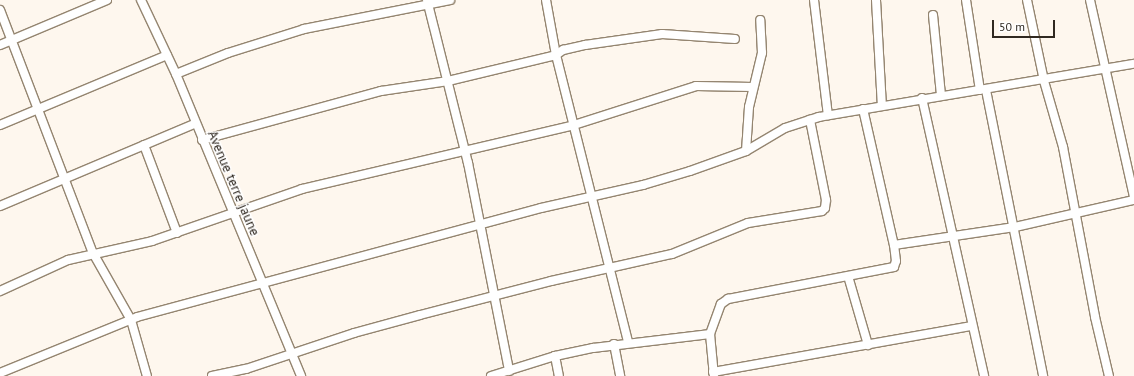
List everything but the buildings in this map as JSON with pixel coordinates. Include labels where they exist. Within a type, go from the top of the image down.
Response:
[{"type":"street","points":[[0,45],[107,0]]},
{"type":"street","name":"Avenue terre jaune","points":[[142,0],[176,74],[194,124],[301,376]]},
{"type":"street","points":[[176,74],[228,53],[304,29],[427,3],[450,0]]},
{"type":"street","points":[[546,0],[556,55],[628,342]]},
{"type":"street","points":[[814,0],[828,115]]},
{"type":"street","points":[[876,0],[882,106]]},
{"type":"street","points":[[966,0],[983,90],[1015,227],[1043,376]]},
{"type":"street","points":[[1027,0],[1044,81],[1063,147],[1095,317],[1109,376]]},
{"type":"street","points":[[894,245],[1015,227],[1077,215],[1134,199],[1090,0]]},
{"type":"street","points":[[427,3],[465,150],[509,371]]},
{"type":"street","points":[[0,10],[93,253],[122,308],[131,320],[147,376]]},
{"type":"street","points":[[933,15],[941,95]]},
{"type":"street","points":[[746,151],[753,87],[762,53],[760,20]]},
{"type":"street","points":[[202,140],[381,91],[448,81],[556,55],[563,50],[585,45],[662,34],[735,39]]},
{"type":"street","points":[[0,125],[167,55]]},
{"type":"street","points":[[0,373],[131,320],[262,283],[481,225],[683,174],[746,151],[785,128],[828,115],[941,95],[1044,81],[1134,64]]},
{"type":"street","points":[[0,291],[68,260],[176,233],[232,215],[260,202],[302,189],[574,125],[696,86],[753,87]]},
{"type":"street","points":[[922,98],[984,376]]},
{"type":"street","points":[[863,109],[894,245],[896,261],[894,267],[728,299],[721,304],[710,334],[713,374],[972,326]]},
{"type":"street","points":[[214,376],[292,356],[354,333],[495,296],[672,254],[748,223],[824,210],[826,200],[810,120]]},
{"type":"street","points":[[0,206],[194,124]]},
{"type":"street","points":[[144,145],[176,233]]},
{"type":"street","points":[[848,276],[868,345]]},
{"type":"street","points":[[494,375],[555,356],[614,344],[710,334]]},
{"type":"street","points":[[614,344],[620,376]]},
{"type":"street","points":[[555,356],[559,376]]}]
